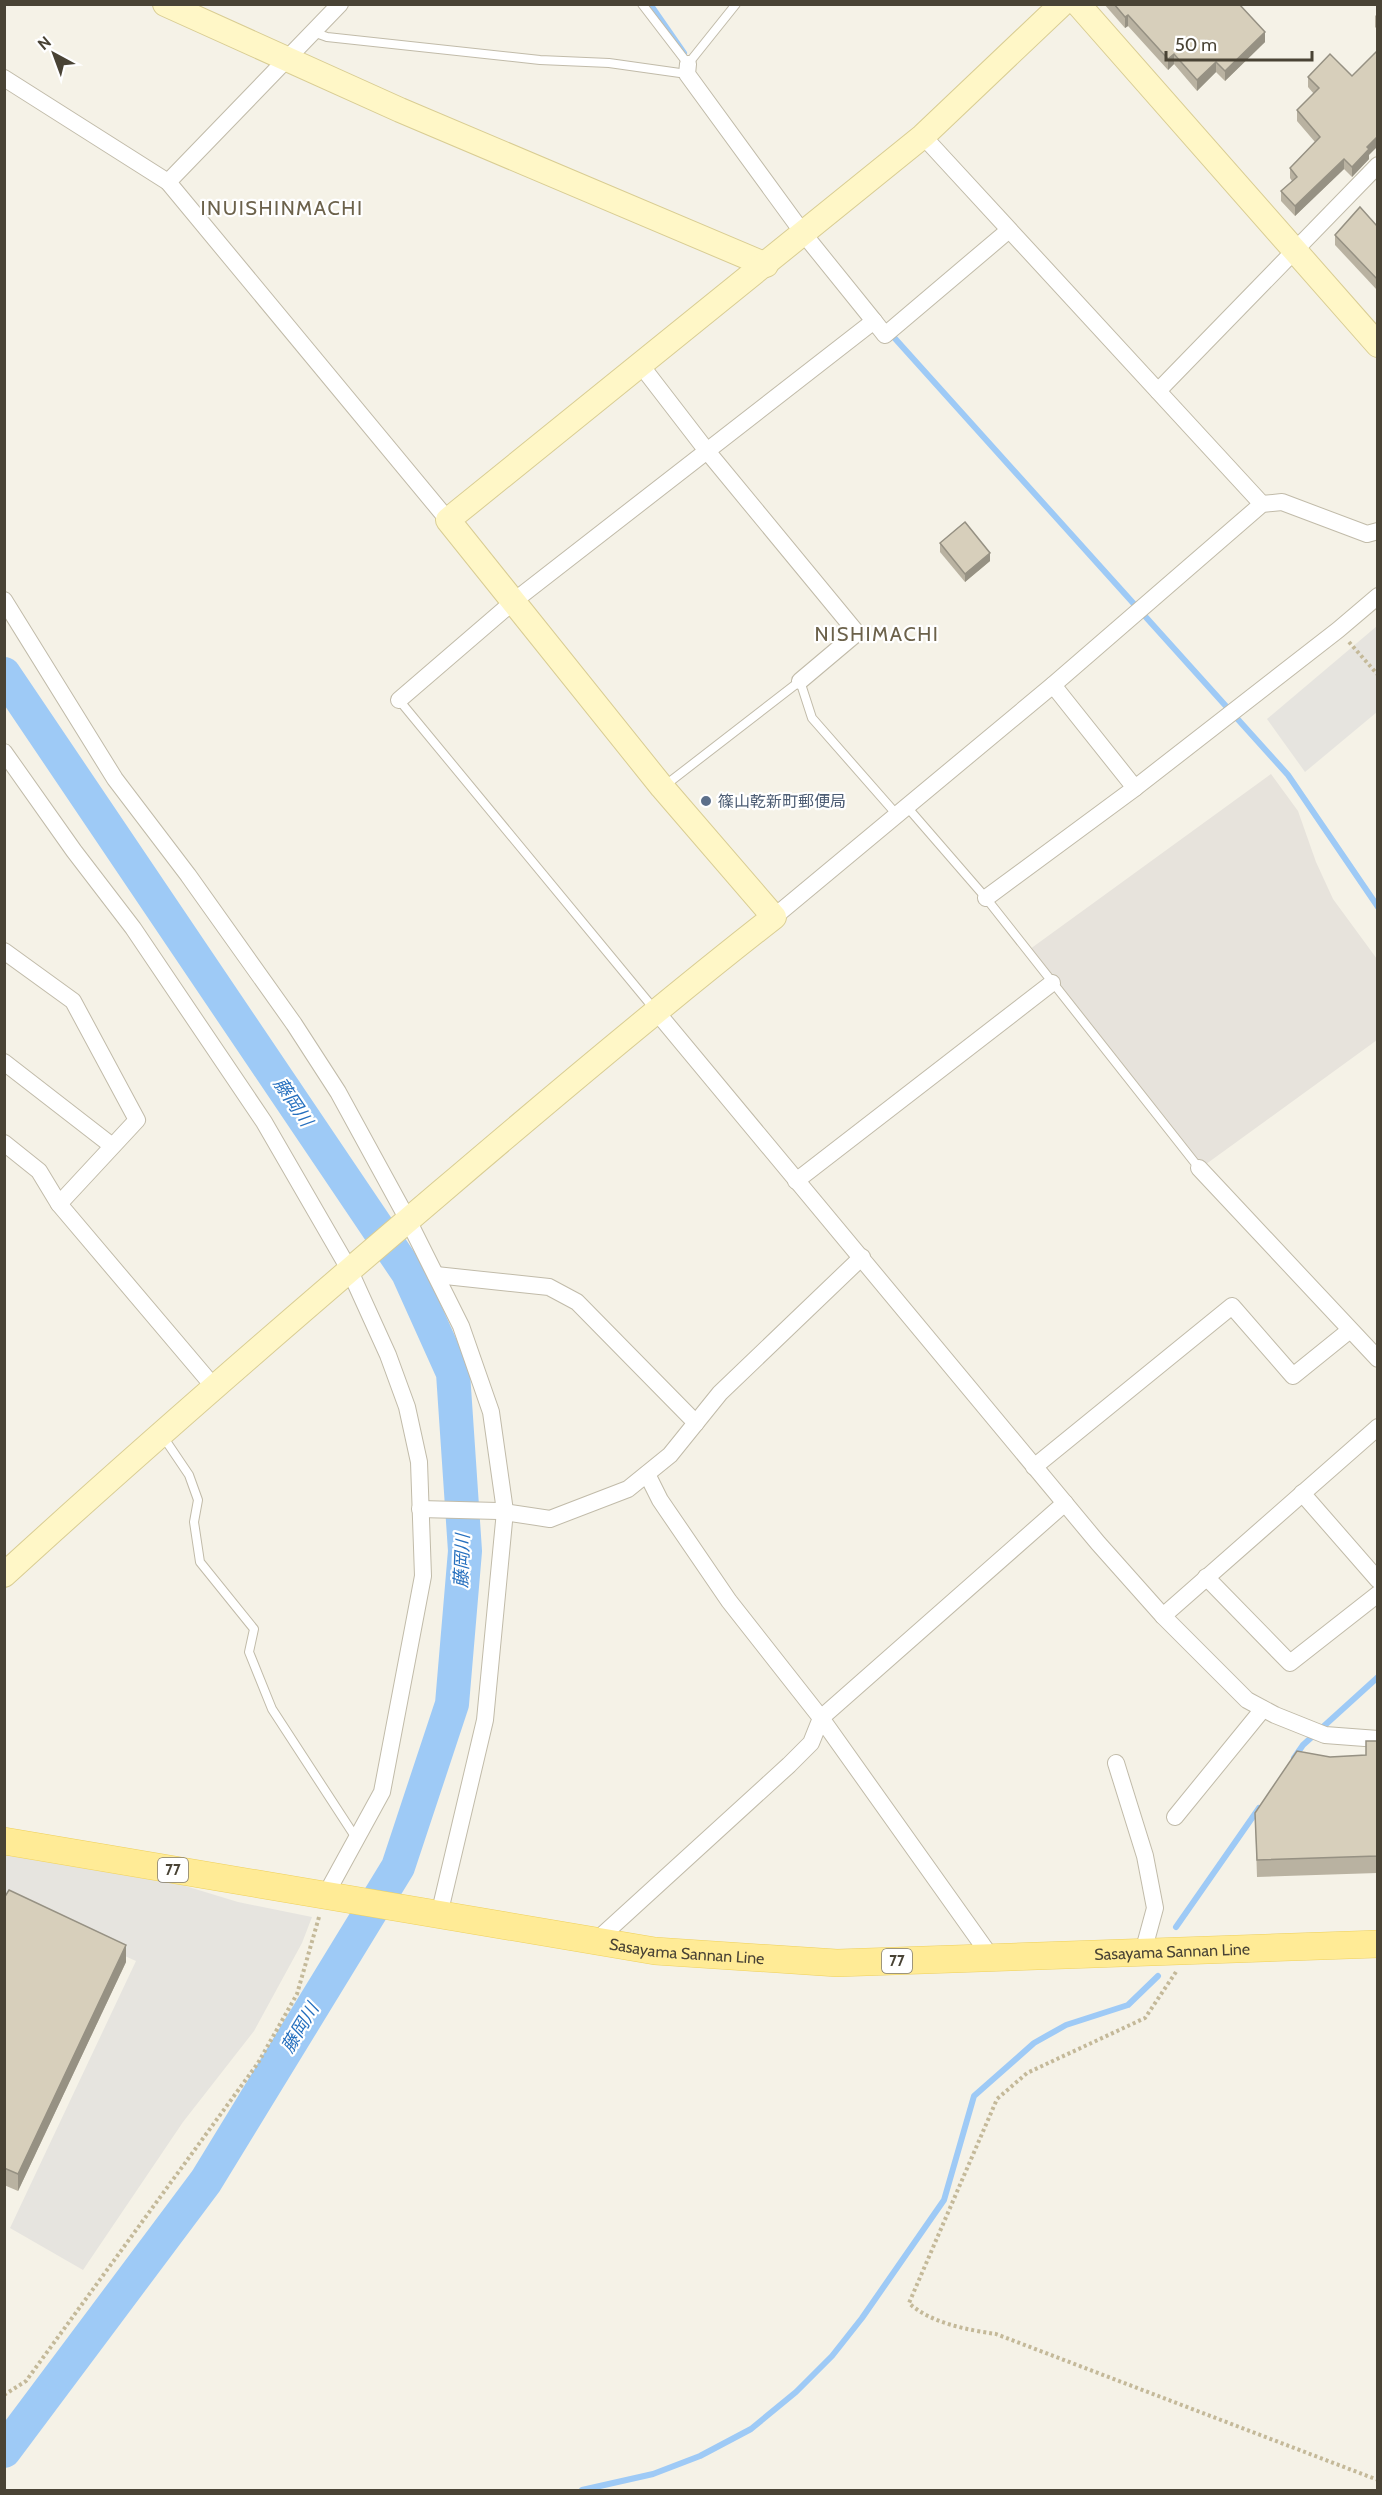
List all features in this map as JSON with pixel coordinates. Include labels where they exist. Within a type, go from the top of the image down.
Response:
[{"type":"main road","name":"Sasayama Sannan Line","points":[[4,1841],[655,1951],[837,1963],[1377,1944]]},
{"type":"street","points":[[165,4],[400,110],[766,265]]},
{"type":"street","points":[[168,182],[340,4]]},
{"type":"street","points":[[448,520],[923,136],[1062,4]]},
{"type":"street","points":[[1078,4],[1377,345]]},
{"type":"street","points":[[688,69],[803,233],[885,335],[1009,230]]},
{"type":"street","points":[[4,78],[168,182],[448,520],[662,787],[774,917]]},
{"type":"street","points":[[923,136],[1262,504]]},
{"type":"street","points":[[1158,391],[1377,165]]},
{"type":"street","points":[[399,700],[514,601],[874,321]]},
{"type":"street","points":[[640,364],[707,451],[857,633],[800,681]]},
{"type":"street","points":[[4,1575],[160,1432],[405,1222],[656,1010],[903,812],[1262,504],[1282,502],[1367,534],[1377,531]]},
{"type":"street","points":[[986,898],[1135,788],[1338,630],[1377,596]]},
{"type":"street","points":[[4,600],[115,779],[188,875],[332,1082],[461,1326],[491,1412],[502,1511],[485,1720],[429,1914]]},
{"type":"street","points":[[1053,685],[1135,788]]},
{"type":"street","points":[[4,752],[74,851],[133,928],[264,1122],[355,1265],[407,1407],[420,1462],[425,1510],[423,1576],[382,1792],[356,1838],[333,1898]]},
{"type":"street","points":[[4,951],[73,1001],[137,1120],[111,1145],[59,1204]]},
{"type":"street","points":[[796,1181],[1052,983]]},
{"type":"street","points":[[656,1010],[1034,1467],[1163,1616],[1247,1700],[1305,1728],[1325,1735],[1377,1739]]},
{"type":"street","points":[[4,1062],[111,1145]]},
{"type":"street","points":[[4,1143],[39,1171],[59,1204],[213,1387]]},
{"type":"street","points":[[1199,1168],[1377,1359]]},
{"type":"street","points":[[425,1510],[502,1511],[550,1519],[628,1489],[670,1455],[720,1393],[862,1257]]},
{"type":"street","points":[[436,1275],[549,1287],[577,1302],[696,1423]]},
{"type":"street","points":[[1034,1467],[1232,1306],[1293,1376],[1350,1330]]},
{"type":"street","points":[[1163,1616],[1302,1493],[1375,1434]]},
{"type":"street","points":[[647,1474],[660,1500],[729,1601],[821,1718],[991,1957]]},
{"type":"street","points":[[1302,1493],[1377,1580]]},
{"type":"street","points":[[596,1941],[789,1765],[811,1743],[821,1718],[1065,1503]]},
{"type":"street","points":[[1206,1577],[1290,1663],[1377,1594]]},
{"type":"street","points":[[1175,1817],[1263,1709]]},
{"type":"street","points":[[1116,1763],[1145,1856],[1155,1908],[1143,1952]]},
{"type":"lane","points":[[642,4],[688,69]]},
{"type":"lane","points":[[688,69],[736,4]]},
{"type":"lane","points":[[314,32],[339,39],[540,60],[688,69]]},
{"type":"lane","points":[[662,787],[800,681],[812,718],[986,898],[1199,1168]]},
{"type":"lane","points":[[399,700],[656,1010]]},
{"type":"lane","points":[[160,1432],[189,1475],[198,1500],[194,1522],[201,1562],[254,1629],[249,1652],[272,1709],[356,1838]]},
{"type":"path","points":[[1338,630],[1377,675]]},
{"type":"path","points":[[4,2395],[26,2381],[258,2063],[297,1994],[333,1898]]},
{"type":"path","points":[[1192,1950],[1144,2018],[1027,2073],[997,2099],[909,2303],[920,2313],[977,2331],[996,2334],[1377,2480]]},
{"type":"shaded area","points":[[1377,626],[1377,712],[1305,772],[1267,719]]},
{"type":"shaded area","points":[[1271,774],[1298,811],[1316,862],[1333,899],[1377,959],[1377,1040],[1202,1167],[1026,952]]},
{"type":"shaded area","points":[[4,1855],[182,1885],[238,1902],[312,1917],[302,1943],[254,2031],[183,2122],[83,2270],[10,2228],[136,1961],[5,1902]]},
{"type":"building","points":[[1114,4],[1239,4],[1265,32],[1225,71],[1216,62],[1197,80],[1174,54],[1168,59],[1128,15],[1125,17]]},
{"type":"building","points":[[1377,51],[1377,137],[1352,167],[1344,159],[1295,206],[1281,191],[1297,177],[1290,168],[1320,137],[1297,110],[1319,88],[1308,77],[1330,54],[1352,76]]},
{"type":"building","points":[[1360,207],[1377,226],[1377,279],[1335,235]]},
{"type":"building","points":[[965,522],[990,553],[965,574],[940,543]]},
{"type":"building","points":[[1366,1741],[1377,1741],[1377,1856],[1257,1860],[1255,1813],[1297,1751],[1330,1757],[1366,1755]]},
{"type":"building","points":[[9,1890],[126,1945],[18,2174],[4,2168],[4,1898]]},
{"type":"waterway","points":[[650,4],[684,53]]},
{"type":"waterway","points":[[890,333],[1288,775],[1378,907]]},
{"type":"waterway","name":"藤岡川","points":[[4,674],[408,1273],[453,1373],[465,1551],[452,1704],[398,1867],[206,2181],[4,2451]]},
{"type":"waterway","points":[[1294,1758],[1303,1745],[1378,1677]]},
{"type":"waterway","points":[[1176,1927],[1259,1808]]},
{"type":"waterway","points":[[582,2490],[653,2474],[700,2456],[751,2429],[796,2392],[832,2356],[862,2318],[944,2200],[974,2096],[1034,2043],[1066,2025],[1128,2005],[1158,1976]]},
{"type":"place","name":"篠山乾新町郵便局","points":[[706,801]]},
{"type":"district","name":"INUISHINMACHI","points":[[282,208]]},
{"type":"district","name":"NISHIMACHI","points":[[877,634]]}]
